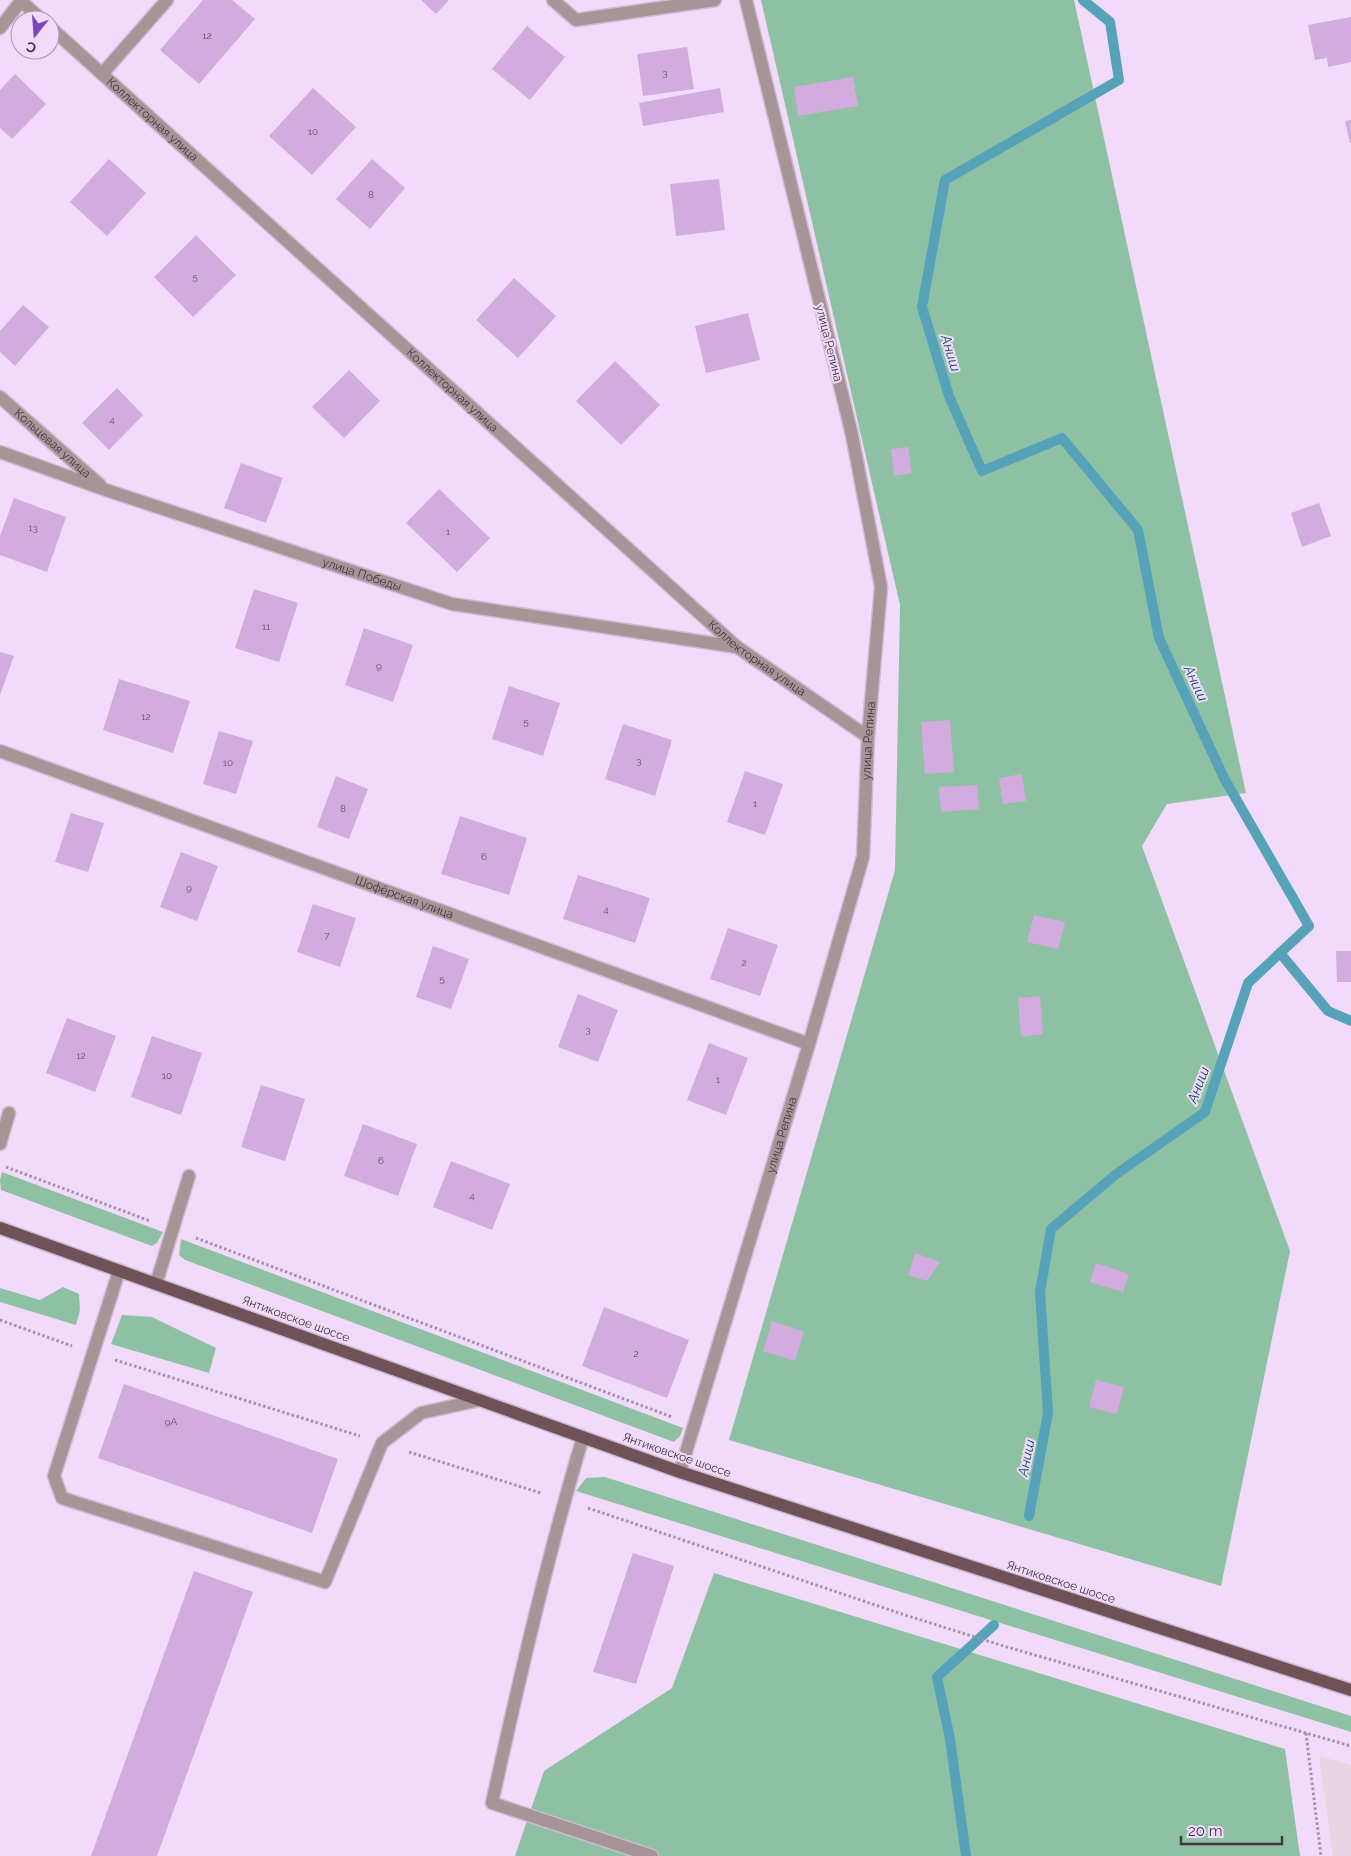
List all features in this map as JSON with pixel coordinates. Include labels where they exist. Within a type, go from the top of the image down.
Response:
[{"type":"main road","name":"Янтиковское шоссе","points":[[0,1228],[680,1472],[1351,1690]]},
{"type":"street","points":[[0,28],[21,0],[32,10]]},
{"type":"street","points":[[102,74],[167,0]]},
{"type":"street","points":[[553,0],[576,20],[715,0]]},
{"type":"street","name":"улица Репина","points":[[680,1472],[809,1044],[863,857],[868,737],[881,587],[852,435],[746,0]]},
{"type":"street","name":"Коллекторная улица","points":[[60,36],[737,647],[868,737]]},
{"type":"street","name":"Кольцевая улица","points":[[0,397],[106,490]]},
{"type":"street","name":"улица Победы","points":[[0,452],[106,490],[452,604],[737,647]]},
{"type":"street","name":"Шофёрская улица","points":[[0,751],[809,1044]]},
{"type":"street","points":[[0,1144],[9,1113]]},
{"type":"street","points":[[156,1284],[189,1176]]},
{"type":"street","points":[[119,1271],[54,1476],[62,1498],[325,1582],[382,1443],[421,1413],[480,1400]]},
{"type":"street","points":[[583,1437],[564,1500],[533,1619],[492,1803],[652,1856]]},
{"type":"path","points":[[0,1165],[694,1425]]},
{"type":"path","points":[[0,1320],[92,1353],[564,1500],[905,1615],[1008,1647],[1351,1746]]},
{"type":"path","points":[[1306,1733],[1321,1856]]},
{"type":"shaded area","points":[[1319,1756],[1351,1765],[1351,1856],[1333,1856]]},
{"type":"green space","points":[[761,0],[1074,0],[1246,793],[1167,804],[1142,846],[1290,1251],[1221,1586],[729,1440],[895,870],[900,605]]},
{"type":"green space","points":[[2,1172],[163,1232],[157,1243],[152,1246],[1,1190],[0,1180]]},
{"type":"green space","points":[[181,1239],[683,1428],[680,1436],[674,1442],[185,1260],[179,1255]]},
{"type":"green space","points":[[63,1287],[79,1294],[80,1310],[76,1325],[0,1302],[0,1288],[40,1300]]},
{"type":"green space","points":[[122,1315],[152,1317],[216,1348],[209,1373],[111,1344]]},
{"type":"green space","points":[[605,1477],[1351,1716],[1351,1732],[576,1491],[586,1478]]},
{"type":"green space","points":[[714,1573],[1285,1749],[1300,1856],[515,1856],[544,1771],[672,1688]]},
{"type":"building","points":[[203,0],[232,0],[255,19],[199,84],[160,50]]},
{"type":"building","points":[[421,0],[449,0],[436,14]]},
{"type":"building","points":[[1351,17],[1351,62],[1328,67],[1327,58],[1315,60],[1308,25]]},
{"type":"building","points":[[527,26],[565,57],[530,100],[492,69]]},
{"type":"building","points":[[687,47],[694,89],[643,96],[637,54]]},
{"type":"building","points":[[15,74],[46,104],[12,139],[0,128],[0,90]]},
{"type":"building","points":[[853,77],[858,106],[798,116],[794,87]]},
{"type":"building","points":[[313,88],[356,127],[312,175],[269,136]]},
{"type":"building","points":[[720,88],[724,112],[643,126],[639,103]]},
{"type":"building","points":[[1351,120],[1351,143],[1350,143],[1345,121]]},
{"type":"building","points":[[109,159],[146,193],[107,236],[70,202]]},
{"type":"building","points":[[372,159],[405,188],[370,229],[336,199]]},
{"type":"building","points":[[719,179],[725,230],[676,236],[670,184]]},
{"type":"building","points":[[196,235],[236,275],[193,317],[154,277]]},
{"type":"building","points":[[514,278],[556,316],[518,358],[476,320]]},
{"type":"building","points":[[23,305],[49,327],[15,366],[0,352],[0,331]]},
{"type":"building","points":[[748,313],[760,360],[706,373],[695,326]]},
{"type":"building","points":[[615,361],[660,405],[621,445],[576,401]]},
{"type":"building","points":[[349,370],[380,401],[344,438],[312,407]]},
{"type":"building","points":[[117,388],[143,415],[109,450],[82,423]]},
{"type":"building","points":[[908,447],[912,473],[894,476],[891,449]]},
{"type":"building","points":[[241,463],[283,478],[266,523],[224,508]]},
{"type":"building","points":[[439,489],[490,538],[457,572],[406,523]]},
{"type":"building","points":[[14,498],[66,517],[47,572],[0,555],[0,536]]},
{"type":"building","points":[[1319,503],[1331,536],[1302,547],[1291,513]]},
{"type":"building","points":[[254,589],[298,603],[279,662],[235,648]]},
{"type":"building","points":[[364,628],[413,645],[393,702],[345,685]]},
{"type":"building","points":[[0,652],[14,656],[0,695]]},
{"type":"building","points":[[119,679],[190,701],[173,753],[103,730]]},
{"type":"building","points":[[509,686],[560,703],[543,756],[492,739]]},
{"type":"building","points":[[950,720],[954,772],[925,774],[921,722]]},
{"type":"building","points":[[623,724],[672,740],[655,796],[605,779]]},
{"type":"building","points":[[219,731],[253,741],[236,794],[203,784]]},
{"type":"building","points":[[745,771],[783,784],[765,835],[727,822]]},
{"type":"building","points":[[1022,774],[1026,801],[1003,804],[999,778]]},
{"type":"building","points":[[336,776],[368,789],[349,839],[317,827]]},
{"type":"building","points":[[977,785],[979,809],[941,812],[939,787]]},
{"type":"building","points":[[71,813],[104,823],[88,872],[55,862]]},
{"type":"building","points":[[460,816],[527,838],[509,895],[441,874]]},
{"type":"building","points":[[181,852],[218,866],[197,921],[160,907]]},
{"type":"building","points":[[578,875],[650,898],[635,943],[563,919]]},
{"type":"building","points":[[313,904],[356,918],[340,967],[297,952]]},
{"type":"building","points":[[1034,915],[1065,922],[1058,949],[1027,942]]},
{"type":"building","points":[[728,928],[778,945],[760,996],[710,979]]},
{"type":"building","points":[[433,946],[469,959],[451,1009],[416,997]]},
{"type":"building","points":[[1336,951],[1351,951],[1351,982],[1337,982]]},
{"type":"building","points":[[578,994],[618,1010],[598,1062],[558,1047]]},
{"type":"building","points":[[1040,996],[1043,1034],[1021,1037],[1018,998]]},
{"type":"building","points":[[67,1018],[116,1036],[95,1092],[46,1073]]},
{"type":"building","points":[[152,1036],[202,1053],[181,1115],[131,1097]]},
{"type":"building","points":[[709,1043],[748,1058],[726,1115],[687,1100]]},
{"type":"building","points":[[261,1085],[305,1099],[285,1161],[241,1147]]},
{"type":"building","points":[[363,1124],[417,1144],[398,1196],[344,1176]]},
{"type":"building","points":[[451,1161],[510,1184],[492,1230],[433,1207]]},
{"type":"building","points":[[915,1253],[940,1262],[927,1281],[908,1275]]},
{"type":"building","points":[[1096,1263],[1129,1274],[1123,1292],[1090,1282]]},
{"type":"building","points":[[604,1307],[689,1340],[667,1398],[582,1366]]},
{"type":"building","points":[[772,1321],[804,1332],[795,1361],[763,1351]]},
{"type":"building","points":[[1096,1380],[1124,1387],[1117,1414],[1089,1407]]},
{"type":"building","points":[[124,1384],[338,1459],[312,1533],[98,1458]]},
{"type":"building","points":[[633,1553],[674,1566],[636,1684],[593,1672]]},
{"type":"building","points":[[194,1571],[253,1592],[157,1856],[91,1856]]},
{"type":"waterway","name":"Аниш","points":[[1029,1516],[1048,1413],[1040,1292],[1051,1229],[1115,1175],[1205,1112],[1248,983],[1309,926],[1224,778],[1159,638],[1138,530],[1062,438],[982,471],[949,396],[922,307],[945,180],[1119,80],[1110,22],[1083,0]]},
{"type":"waterway","points":[[1280,953],[1328,1011],[1351,1021]]},
{"type":"waterway","name":"Аниш","points":[[966,1856],[950,1739],[937,1677],[994,1625]]}]
